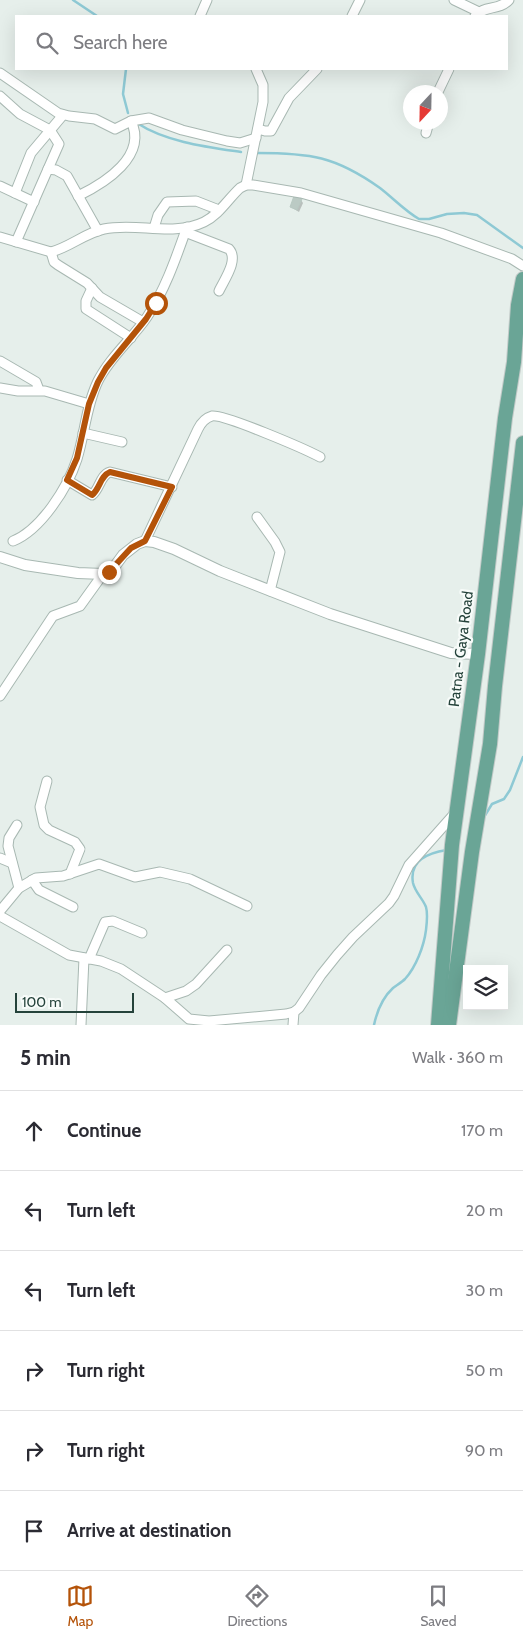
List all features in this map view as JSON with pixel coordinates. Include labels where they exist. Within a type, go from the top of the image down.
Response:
[{"type":"main road","name":"Patna - Gaya Road","points":[[438,1025],[456,812],[478,654],[505,418],[514,362],[518,304],[523,279]]},
{"type":"main road","points":[[449,1025],[472,852],[490,744],[523,443]]},
{"type":"street","points":[[200,15],[207,0]]},
{"type":"street","points":[[352,15],[360,0]]},
{"type":"street","points":[[454,0],[477,14],[487,8],[501,6],[510,0]]},
{"type":"street","points":[[246,185],[263,102],[263,89],[256,70]]},
{"type":"street","points":[[0,73],[30,92],[52,110],[63,115],[95,119],[115,129],[131,120],[149,118],[182,130],[226,142],[240,143],[257,133],[271,131],[288,98],[316,70]]},
{"type":"street","points":[[441,85],[449,70]]},
{"type":"street","points":[[0,96],[20,114],[50,130],[59,144],[16,242]]},
{"type":"street","points":[[15,193],[32,153],[63,115]]},
{"type":"street","points":[[78,196],[108,178],[130,156],[135,142],[131,120]]},
{"type":"street","points":[[48,169],[56,170],[67,176],[98,231]]},
{"type":"street","points":[[0,237],[51,252],[98,231],[124,227],[186,229],[204,222],[219,210],[232,195],[246,185],[294,192],[452,236],[512,259],[523,266]]},
{"type":"street","points":[[0,186],[34,202]]},
{"type":"street","points":[[154,228],[158,216],[167,202],[196,201],[219,210]]},
{"type":"street","points":[[186,229],[232,252],[231,266],[219,291]]},
{"type":"street","points":[[13,541],[28,533],[39,523],[67,480],[77,458],[89,404],[102,375],[143,322],[164,286],[186,229]]},
{"type":"street","points":[[51,252],[54,262],[92,288],[100,297],[143,322]]},
{"type":"street","points":[[92,288],[86,301],[86,309],[131,338]]},
{"type":"street","points":[[0,361],[36,382],[39,390]]},
{"type":"street","points":[[0,388],[18,392],[44,390],[89,404]]},
{"type":"street","points":[[145,541],[198,429],[203,421],[210,417],[228,419],[320,456]]},
{"type":"street","points":[[83,432],[122,442]]},
{"type":"street","points":[[67,480],[92,495],[104,475],[110,472],[172,487]]},
{"type":"street","points":[[257,518],[280,552],[270,591]]},
{"type":"street","points":[[0,557],[25,565],[78,573],[103,574],[112,570],[131,548],[145,541],[154,542],[174,549],[220,571],[330,614],[451,653],[478,654]]},
{"type":"street","points":[[1,691],[53,616],[80,606],[103,574]]},
{"type":"street","points":[[47,781],[40,808],[44,825],[49,830],[75,842],[80,849],[70,874]]},
{"type":"street","points":[[0,916],[74,958],[86,958],[116,967],[165,998],[188,1022],[294,1012],[299,1008],[340,950],[389,903],[409,865],[456,812]]},
{"type":"street","points":[[18,825],[8,842],[19,888]]},
{"type":"street","points":[[0,858],[12,862]]},
{"type":"street","points":[[0,911],[19,888],[36,878],[54,878],[99,864],[135,877],[160,872],[198,882],[247,906]]},
{"type":"street","points":[[32,880],[39,890],[73,907]]},
{"type":"street","points":[[81,1025],[86,958],[103,925],[108,921],[142,932]]},
{"type":"street","points":[[165,998],[186,991],[196,984],[227,950]]},
{"type":"street","points":[[293,1025],[294,1012]]},
{"type":"building","points":[[294,196],[302,199],[297,210],[290,207]]},
{"type":"waterway","points":[[73,0],[96,15]]},
{"type":"waterway","points":[[126,70],[123,94],[128,113]]},
{"type":"waterway","points":[[137,123],[174,139],[201,146],[241,152]]},
{"type":"waterway","points":[[257,153],[292,154],[322,158],[364,177],[419,219],[429,219],[447,214],[464,213],[477,215],[523,248]]},
{"type":"waterway","points":[[484,817],[492,804],[504,799],[510,790],[523,757]]},
{"type":"waterway","points":[[374,1025],[383,1000],[409,974],[419,956],[423,943],[427,912],[425,904],[413,883],[414,869],[421,859],[433,853],[447,850]]},
{"type":"route","points":[[109,572],[131,548],[145,541],[172,487],[108,472],[104,475],[92,495],[67,480],[77,458],[89,404],[98,382],[106,368],[146,319],[156,303]]}]
